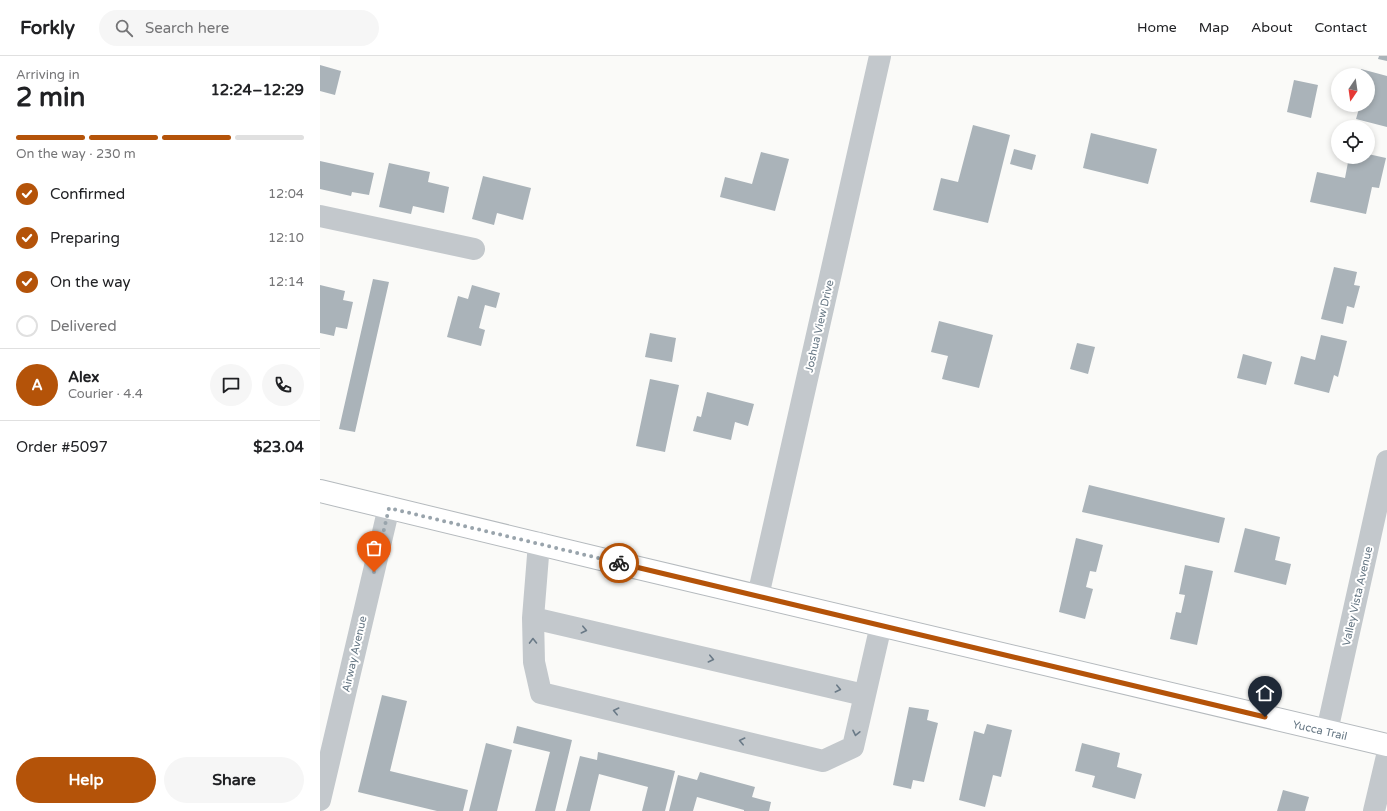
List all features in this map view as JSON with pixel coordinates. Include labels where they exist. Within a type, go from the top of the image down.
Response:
[{"type":"main road","name":"Yucca Trail","points":[[320,491],[1387,745]]},
{"type":"street","name":"Joshua View Drive","points":[[758,596],[880,56]]},
{"type":"street","points":[[320,216],[474,249]]},
{"type":"street","name":"Valley Vista Avenue","points":[[1327,731],[1387,461]]},
{"type":"street","name":"Airway Avenue","points":[[320,800],[389,508]]},
{"type":"street","points":[[539,543],[533,618],[534,662],[541,693],[823,761],[853,747],[864,695],[882,625]]},
{"type":"street","points":[[533,618],[864,695]]},
{"type":"street","points":[[1374,811],[1387,756]]},
{"type":"building","points":[[1379,56],[1387,56],[1387,61],[1378,59]]},
{"type":"building","points":[[320,65],[341,71],[335,95],[320,91]]},
{"type":"building","points":[[1375,73],[1387,76],[1387,127],[1375,124],[1375,120],[1356,119],[1358,112],[1375,112]]},
{"type":"building","points":[[1294,80],[1318,85],[1311,118],[1287,112]]},
{"type":"building","points":[[973,125],[1010,135],[988,223],[933,210],[941,178],[958,182]]},
{"type":"building","points":[[1091,133],[1157,149],[1148,184],[1083,168]]},
{"type":"building","points":[[1014,149],[1036,155],[1032,170],[1010,164]]},
{"type":"building","points":[[761,152],[789,159],[775,211],[720,197],[725,177],[752,184]]},
{"type":"building","points":[[1375,156],[1386,158],[1379,188],[1372,187],[1366,214],[1310,202],[1317,172],[1345,178],[1348,164],[1375,164]]},
{"type":"building","points":[[320,161],[374,173],[369,195],[352,192],[351,196],[320,189]]},
{"type":"building","points":[[389,163],[430,172],[428,182],[449,187],[444,213],[413,206],[411,214],[379,207]]},
{"type":"building","points":[[483,176],[531,188],[523,220],[497,213],[494,225],[472,219]]},
{"type":"building","points":[[1334,267],[1357,272],[1354,285],[1360,286],[1354,308],[1347,306],[1343,324],[1321,319]]},
{"type":"building","points":[[373,279],[389,282],[355,432],[339,429]]},
{"type":"building","points":[[320,285],[345,291],[343,300],[353,302],[347,329],[336,327],[334,336],[320,333]]},
{"type":"building","points":[[472,285],[500,293],[496,308],[485,305],[479,328],[485,330],[481,346],[447,337],[458,296],[468,299]]},
{"type":"building","points":[[939,321],[993,335],[979,388],[942,379],[948,356],[931,352]]},
{"type":"building","points":[[650,333],[676,338],[672,362],[645,357]]},
{"type":"building","points":[[1321,335],[1347,341],[1338,377],[1334,375],[1329,393],[1294,384],[1301,356],[1315,360]]},
{"type":"building","points":[[1077,343],[1095,347],[1088,374],[1070,369]]},
{"type":"building","points":[[1243,354],[1272,362],[1266,385],[1237,378]]},
{"type":"building","points":[[650,379],[679,385],[665,452],[636,446]]},
{"type":"building","points":[[707,392],[754,404],[748,426],[735,422],[731,440],[693,431],[697,416],[701,417]]},
{"type":"building","points":[[1089,485],[1225,518],[1219,543],[1082,512]]},
{"type":"building","points":[[1245,528],[1280,537],[1275,560],[1291,564],[1286,585],[1234,572]]},
{"type":"building","points":[[1076,538],[1103,545],[1096,572],[1090,571],[1086,587],[1093,589],[1085,619],[1059,612]]},
{"type":"building","points":[[1185,565],[1213,571],[1197,645],[1170,639],[1176,612],[1181,613],[1185,595],[1179,594]]},
{"type":"building","points":[[382,695],[407,701],[390,771],[468,790],[463,811],[437,811],[358,792]]},
{"type":"building","points":[[909,707],[929,710],[927,720],[938,723],[924,782],[913,780],[911,789],[893,785]]},
{"type":"building","points":[[987,724],[1012,730],[1001,777],[993,775],[985,807],[959,800],[974,731],[984,734]]},
{"type":"building","points":[[517,726],[572,740],[555,811],[535,811],[550,752],[513,743]]},
{"type":"building","points":[[486,743],[512,750],[497,811],[469,811]]},
{"type":"building","points":[[1082,743],[1120,753],[1117,767],[1142,774],[1135,799],[1092,787],[1095,776],[1075,771]]},
{"type":"building","points":[[598,752],[675,771],[665,811],[642,811],[648,787],[599,774],[590,811],[566,811],[580,756],[597,760]]},
{"type":"building","points":[[700,772],[755,787],[752,797],[771,802],[769,811],[744,811],[697,797],[693,811],[669,811],[678,775],[697,780]]},
{"type":"building","points":[[1283,790],[1309,797],[1305,811],[1277,811]]},
{"type":"way so far","points":[[374,572],[389,508],[619,563]]},
{"type":"route","points":[[619,563],[1265,717]]}]
